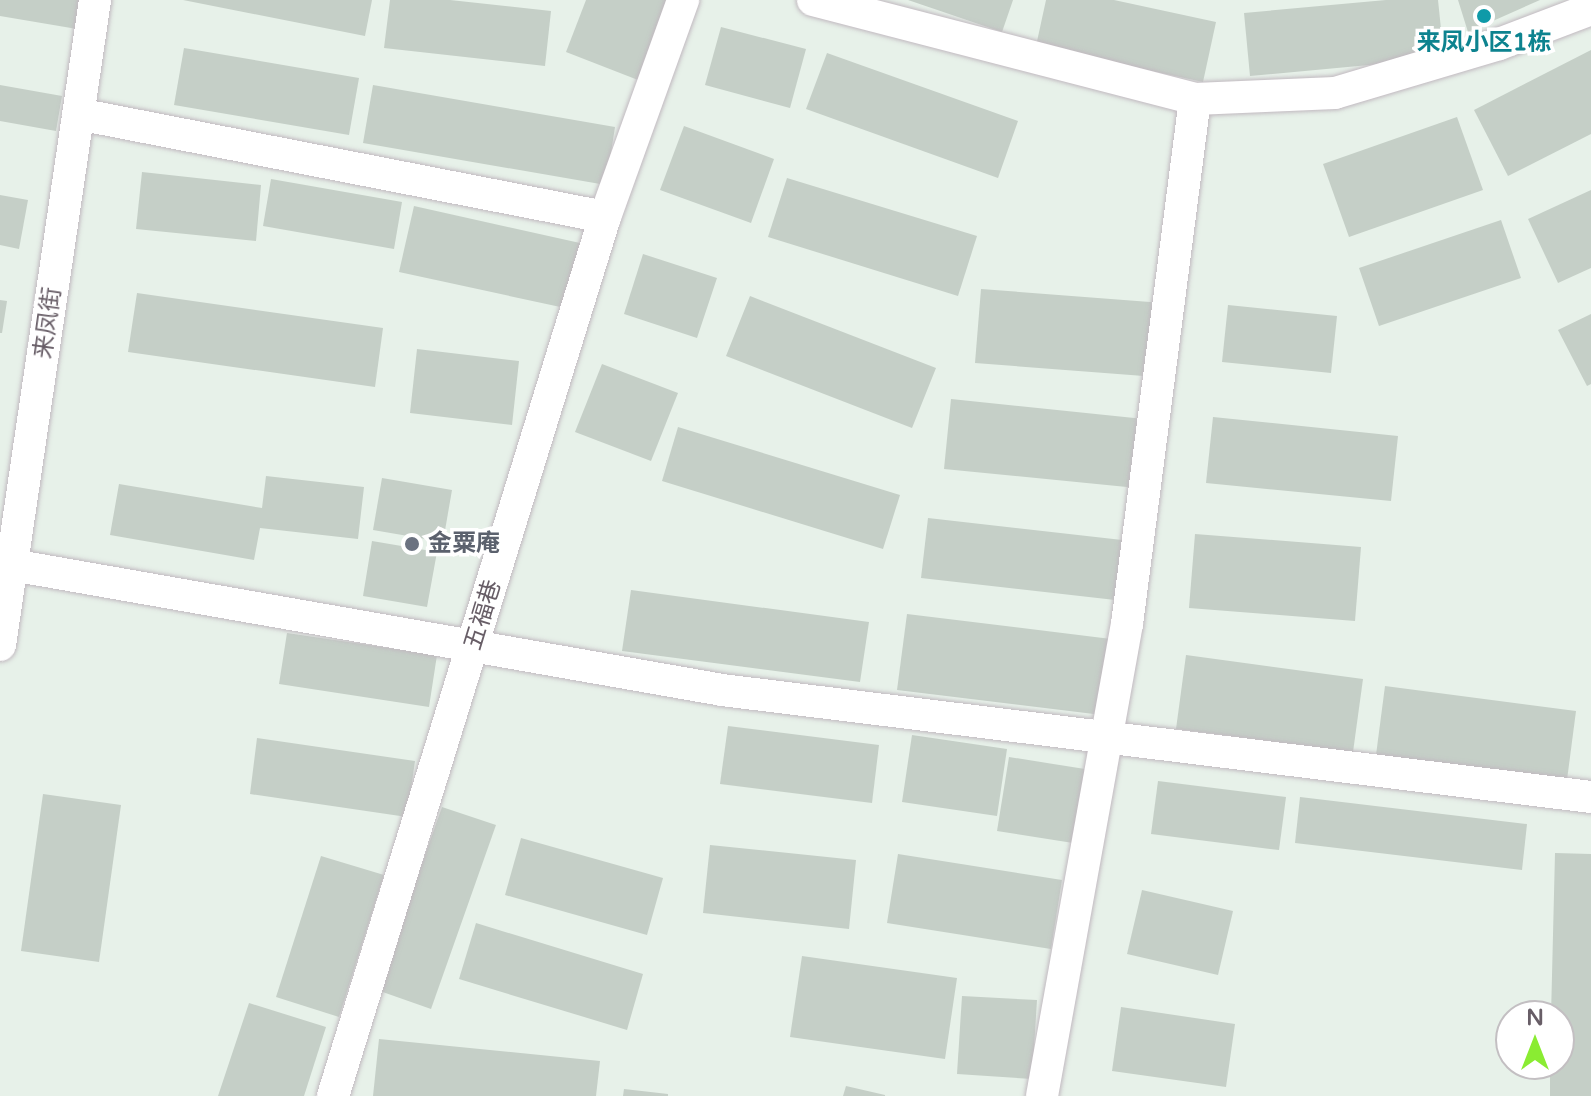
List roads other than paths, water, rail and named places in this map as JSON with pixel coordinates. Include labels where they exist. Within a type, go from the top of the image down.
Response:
[{"type":"street","name":"来凤街","points":[[0,645],[95,0]]},
{"type":"street","name":"五福巷","points":[[333,1096],[605,217],[683,0]]},
{"type":"street","points":[[813,0],[1195,99],[1335,93],[1499,44],[1591,9]]},
{"type":"street","points":[[1042,1096],[1127,624],[1195,99]]},
{"type":"street","points":[[78,114],[605,217]]},
{"type":"street","points":[[12,565],[472,649],[722,690],[1591,797]]},
{"type":"place","name":"来凤小区1栋","points":[[1484,16]]},
{"type":"place","name":"金粟庵","points":[[412,544]]}]
